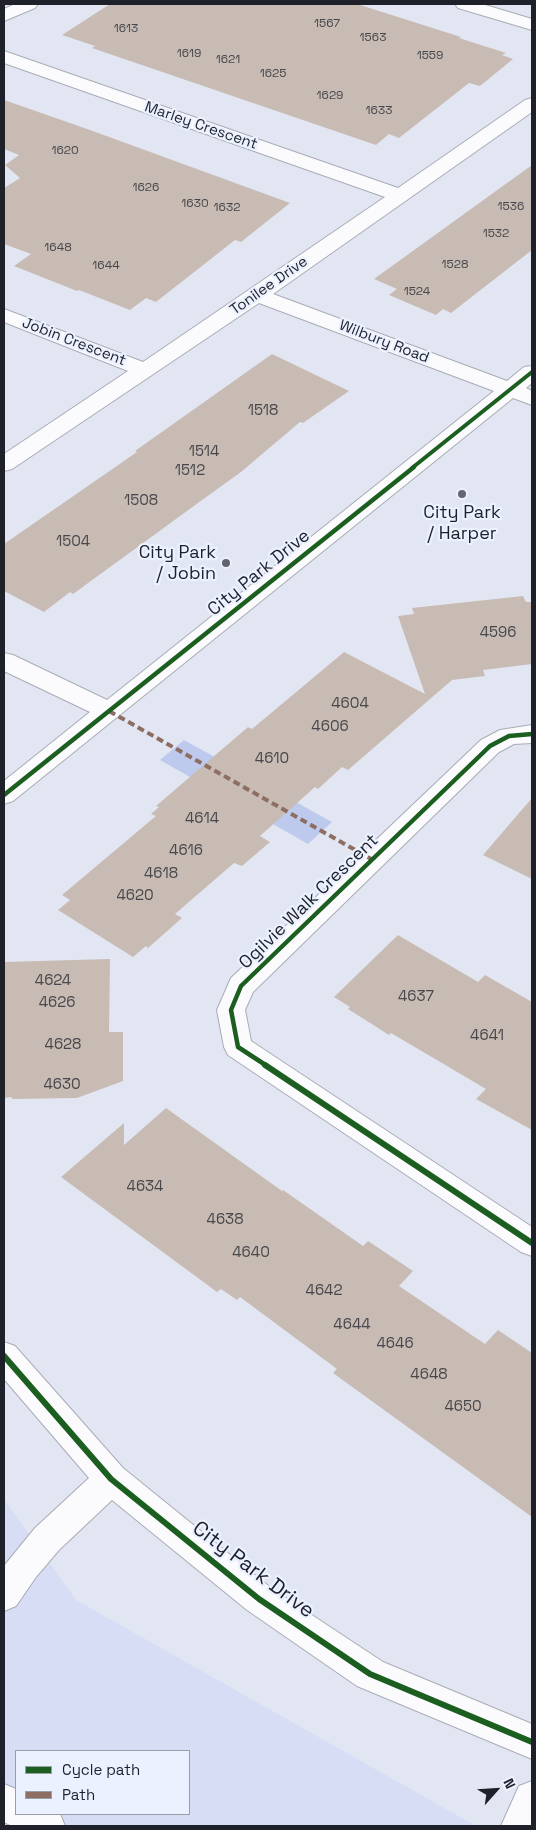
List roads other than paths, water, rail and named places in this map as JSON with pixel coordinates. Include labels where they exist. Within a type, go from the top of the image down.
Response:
[{"type":"street","points":[[4,16],[29,4]]},
{"type":"street","points":[[464,4],[532,25]]},
{"type":"street","name":"Marley Crescent","points":[[4,57],[399,195]]},
{"type":"street","name":"Tonilee Drive","points":[[4,464],[258,295],[532,104]]},
{"type":"street","name":"Wilbury Road","points":[[258,295],[532,398]]},
{"type":"street","name":"Jobin Crescent","points":[[4,315],[145,370]]},
{"type":"street","name":"City Park Drive","points":[[4,795],[532,372]]},
{"type":"street","points":[[4,661],[109,711]]},
{"type":"street","name":"Ogilvie Walk Crescent","points":[[532,734],[509,736],[490,746],[241,986],[231,1010],[238,1047],[532,1243]]},
{"type":"street","name":"City Park Drive","points":[[4,1356],[111,1479],[259,1599],[370,1674],[532,1742]]},
{"type":"street","points":[[4,1595],[24,1566],[47,1539],[111,1479]]},
{"type":"street","points":[[520,1826],[532,1799]]},
{"type":"street","points":[[4,1802],[15,1808]]},
{"type":"street","points":[[27,1815],[47,1826]]},
{"type":"place","name":"City Park / Harper","points":[[462,494]]},
{"type":"place","name":"City Park / Jobin","points":[[226,563]]}]
